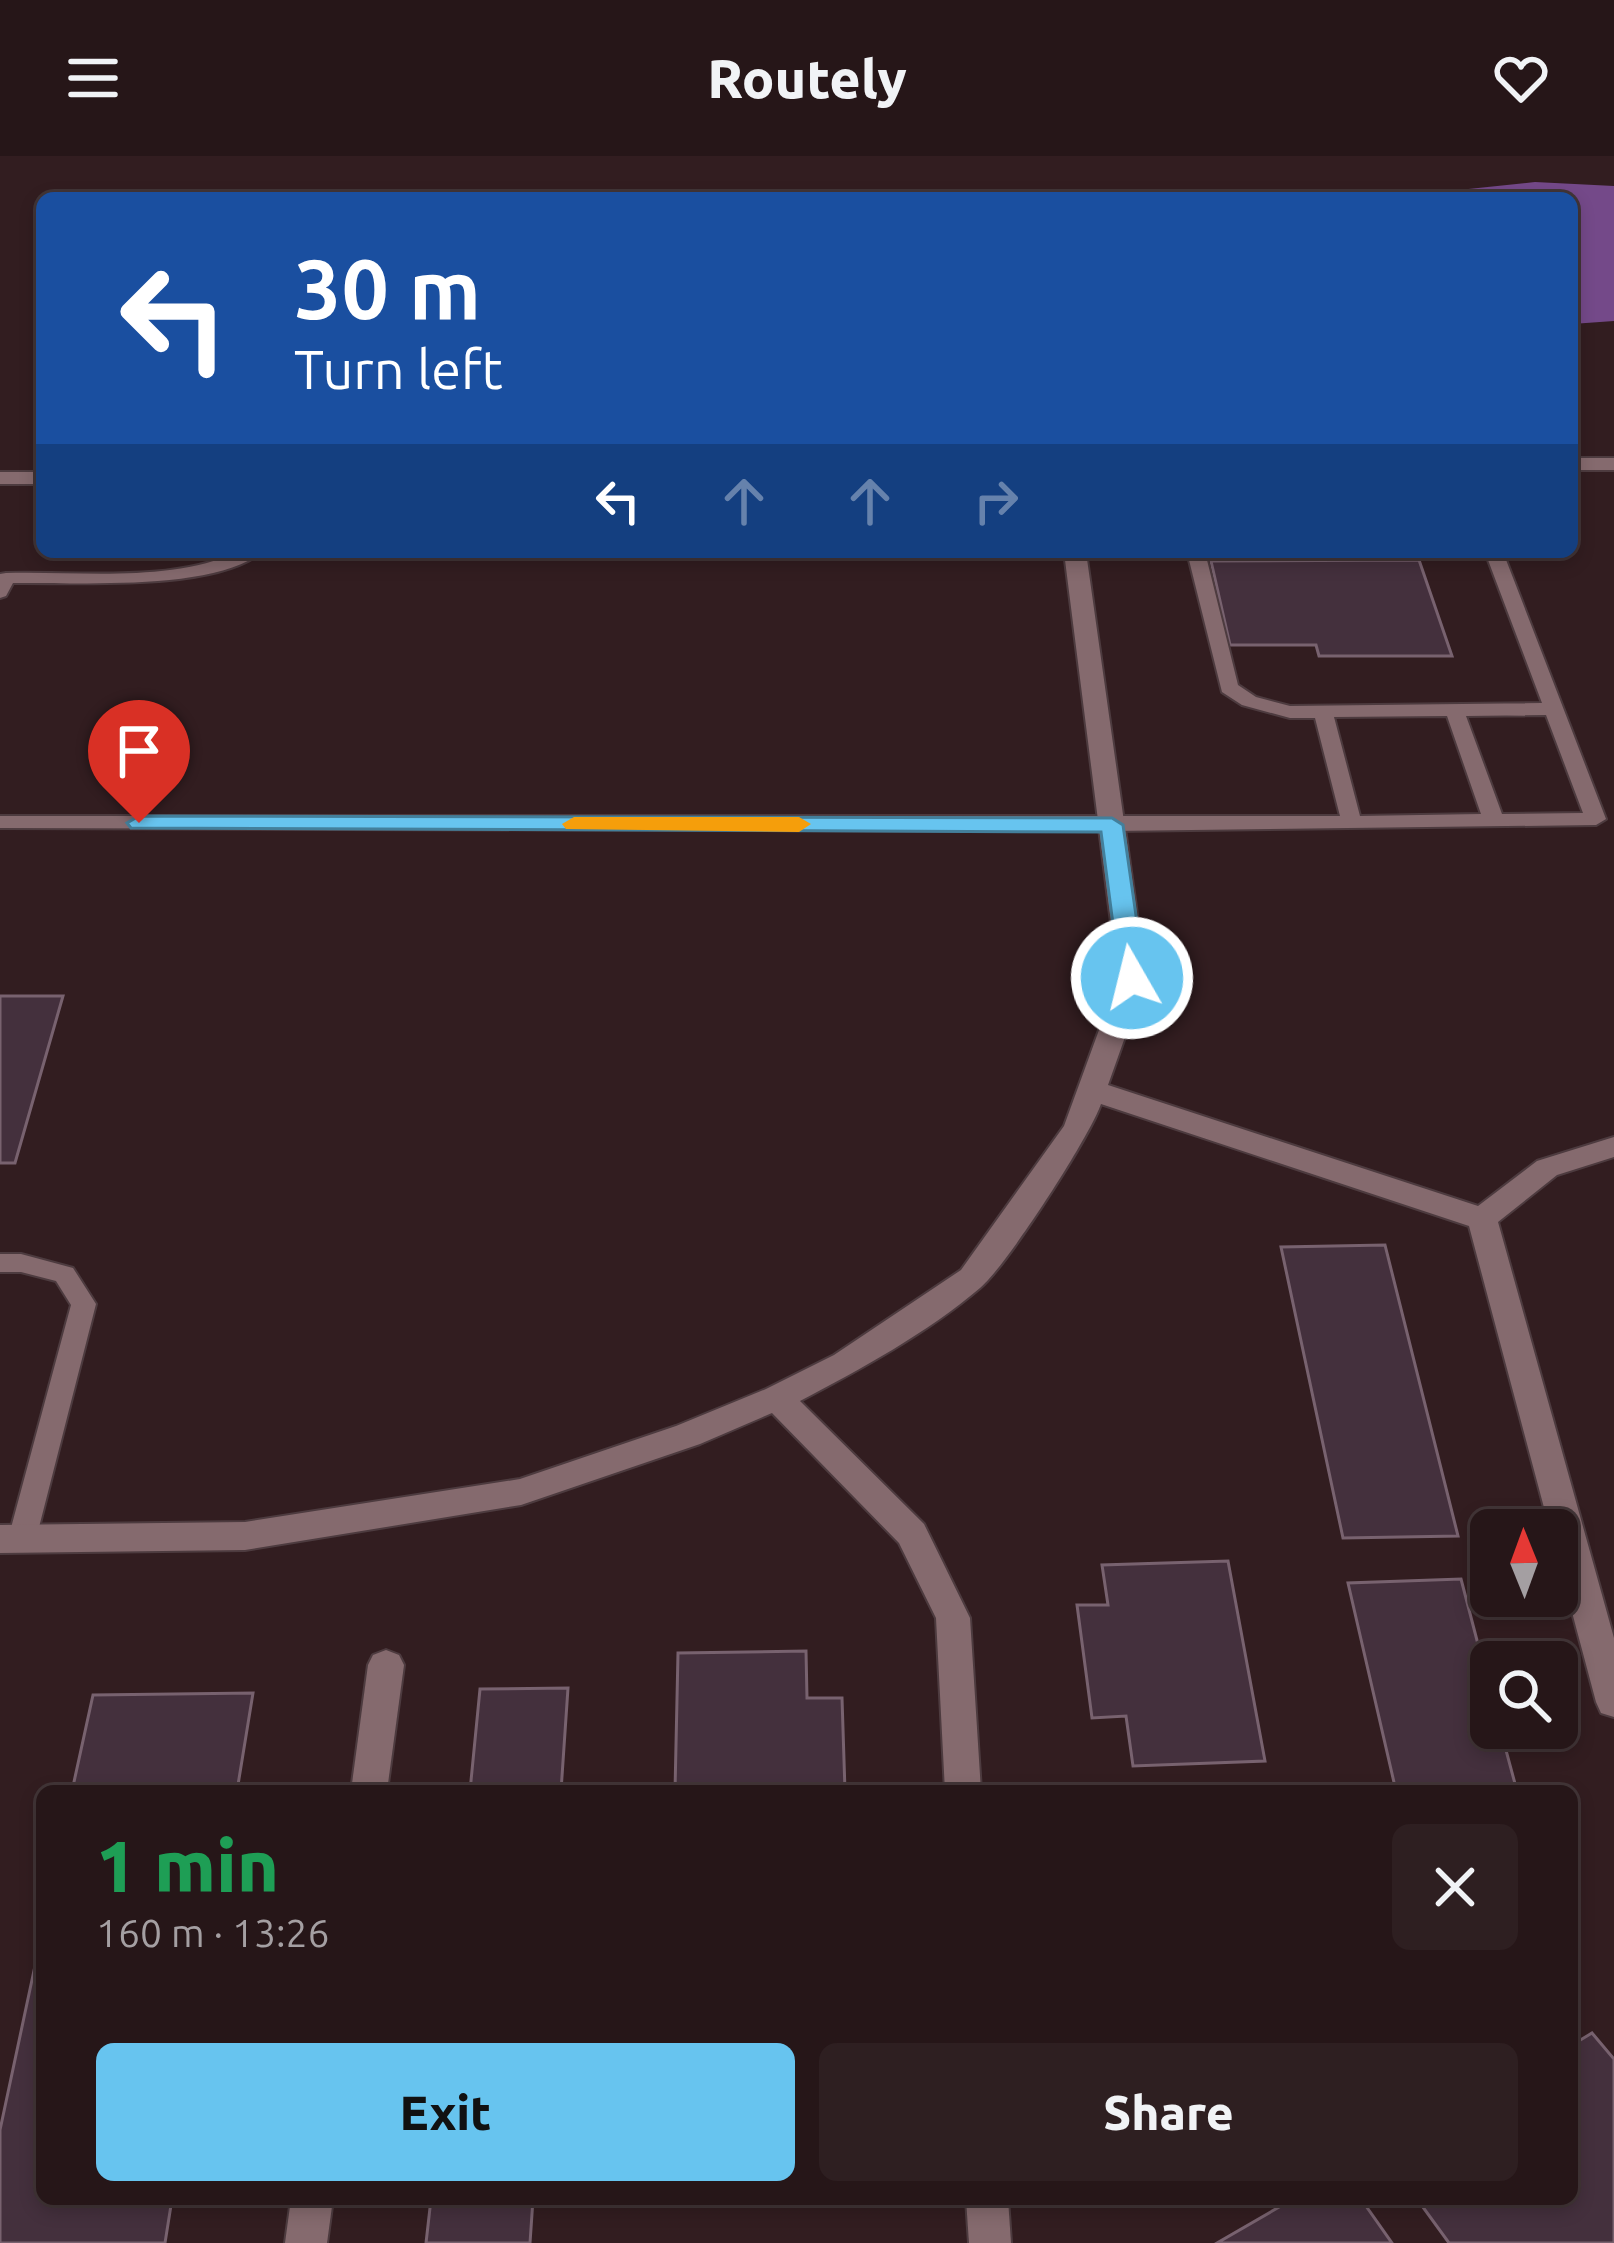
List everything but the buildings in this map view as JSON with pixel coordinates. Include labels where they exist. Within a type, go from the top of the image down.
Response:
[{"type":"street","points":[[1578,464],[1614,464]]},
{"type":"street","points":[[0,478],[36,478]]},
{"type":"street","points":[[11,1539],[245,1536],[520,1492],[688,1435],[777,1398],[845,1364],[972,1278],[1078,1128],[1132,978],[1076,558]]},
{"type":"street","points":[[1091,1090],[1482,1219]]},
{"type":"street","points":[[1482,1219],[1547,1168],[1614,1148]]},
{"type":"street","points":[[1482,1219],[1614,1702]]},
{"type":"street","points":[[777,1398],[912,1534],[953,1618],[963,1785]]},
{"type":"street","points":[[370,1785],[386,1665]]},
{"type":"street","points":[[306,2243],[311,2205]]},
{"type":"street","points":[[987,2205],[990,2243]]},
{"type":"lane","points":[[2,583],[196,571],[244,558]]},
{"type":"lane","points":[[1197,558],[1229,688],[1249,701],[1290,712],[1554,709]]},
{"type":"lane","points":[[0,822],[1112,825],[1605,819],[1554,709],[1496,558]]},
{"type":"lane","points":[[1454,709],[1494,821]]},
{"type":"lane","points":[[1323,711],[1352,823]]},
{"type":"lane","points":[[0,1263],[64,1274],[84,1304],[11,1539]]},
{"type":"shaded area","points":[[1535,182],[1614,186],[1614,321],[1578,324],[1578,192],[1439,192]]},
{"type":"slow traffic","points":[[574,824],[799,824]]},
{"type":"route","points":[[139,823],[1112,825],[1132,978]]}]
